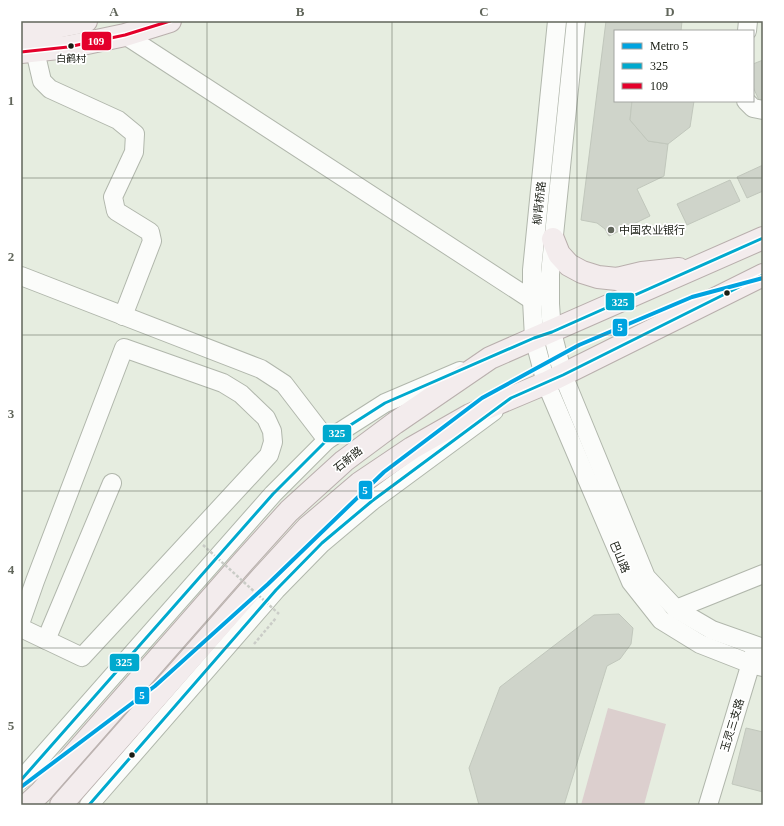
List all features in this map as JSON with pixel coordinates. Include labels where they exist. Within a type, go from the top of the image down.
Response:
[{"type":"main road","points":[[21,31],[51,28],[86,21]]},
{"type":"main road","points":[[28,51],[68,46],[125,35],[170,21]]},
{"type":"main road","name":"石新路","points":[[27,805],[41,792],[243,562],[290,511],[344,461],[395,423],[490,358],[698,268],[763,238]]},
{"type":"main road","points":[[553,239],[559,254],[569,265],[582,272],[598,277],[616,279],[642,273],[698,268]]},
{"type":"main road","points":[[61,805],[307,528],[360,483],[412,448],[470,416],[554,379],[763,275]]},
{"type":"street","name":"柳背桥路","points":[[554,379],[543,335],[532,300],[532,270],[557,21]]},
{"type":"street","name":"柳背桥路","points":[[543,335],[550,296],[553,239],[576,21]]},
{"type":"street","points":[[125,35],[532,300]]},
{"type":"street","points":[[28,51],[42,81],[50,89],[118,120],[135,134],[134,152],[113,197],[116,211],[150,232],[152,241],[123,316]]},
{"type":"street","points":[[747,102],[753,108],[763,110]]},
{"type":"street","points":[[21,276],[261,369],[284,384],[327,440]]},
{"type":"street","points":[[161,361],[172,335]]},
{"type":"street","points":[[21,621],[28,578],[124,348],[222,383],[241,394],[266,418],[272,431],[273,442],[269,455],[82,657],[21,628]]},
{"type":"street","points":[[21,780],[273,494],[327,440],[385,403],[490,358]]},
{"type":"street","name":"巴山路","points":[[554,379],[646,577],[676,609],[712,630],[760,647]]},
{"type":"street","name":"巴山路","points":[[554,379],[631,582],[661,620],[700,644],[757,666]]},
{"type":"street","points":[[89,805],[276,590],[322,543],[372,501],[511,398]]},
{"type":"street","points":[[46,640],[112,483]]},
{"type":"street","points":[[676,609],[763,574]]},
{"type":"street","name":"玉灵三支路","points":[[708,805],[757,666],[760,647]]},
{"type":"path","points":[[203,545],[279,614],[254,644]]},
{"type":"shaded area","points":[[608,708],[666,724],[644,805],[581,805]]},
{"type":"building","points":[[606,21],[682,21],[681,30],[614,30],[614,102],[632,102],[630,120],[648,141],[668,144],[664,176],[637,189],[650,216],[609,236],[605,229],[597,223],[581,220]]},
{"type":"building","points":[[763,60],[763,99],[759,100],[754,89],[754,64]]},
{"type":"building","points":[[632,102],[694,102],[690,127],[668,144],[648,141],[630,120]]},
{"type":"building","points":[[763,165],[763,191],[747,198],[737,177]]},
{"type":"building","points":[[730,180],[740,201],[687,225],[677,204]]},
{"type":"building","points":[[619,614],[633,628],[631,644],[620,659],[607,666],[564,805],[479,805],[469,768],[500,687],[594,615]]},
{"type":"building","points":[[746,728],[763,732],[763,792],[732,784]]},
{"type":"metro line","name":"5","points":[[21,787],[155,686],[268,584],[384,472],[482,398],[579,345],[692,297],[763,278]]},
{"type":"transit line","name":"109","points":[[21,52],[68,47],[125,35],[170,21]]},
{"type":"transit line","name":"325","points":[[21,780],[273,494],[327,440],[385,403],[534,338],[552,332],[763,238]]},
{"type":"transit line","name":"325","points":[[89,805],[276,590],[322,543],[372,501],[511,398],[563,375],[763,275]]},
{"type":"place","name":"白鹤村","points":[[71,46]]},
{"type":"place","name":"中国农业银行","points":[[611,230]]}]
